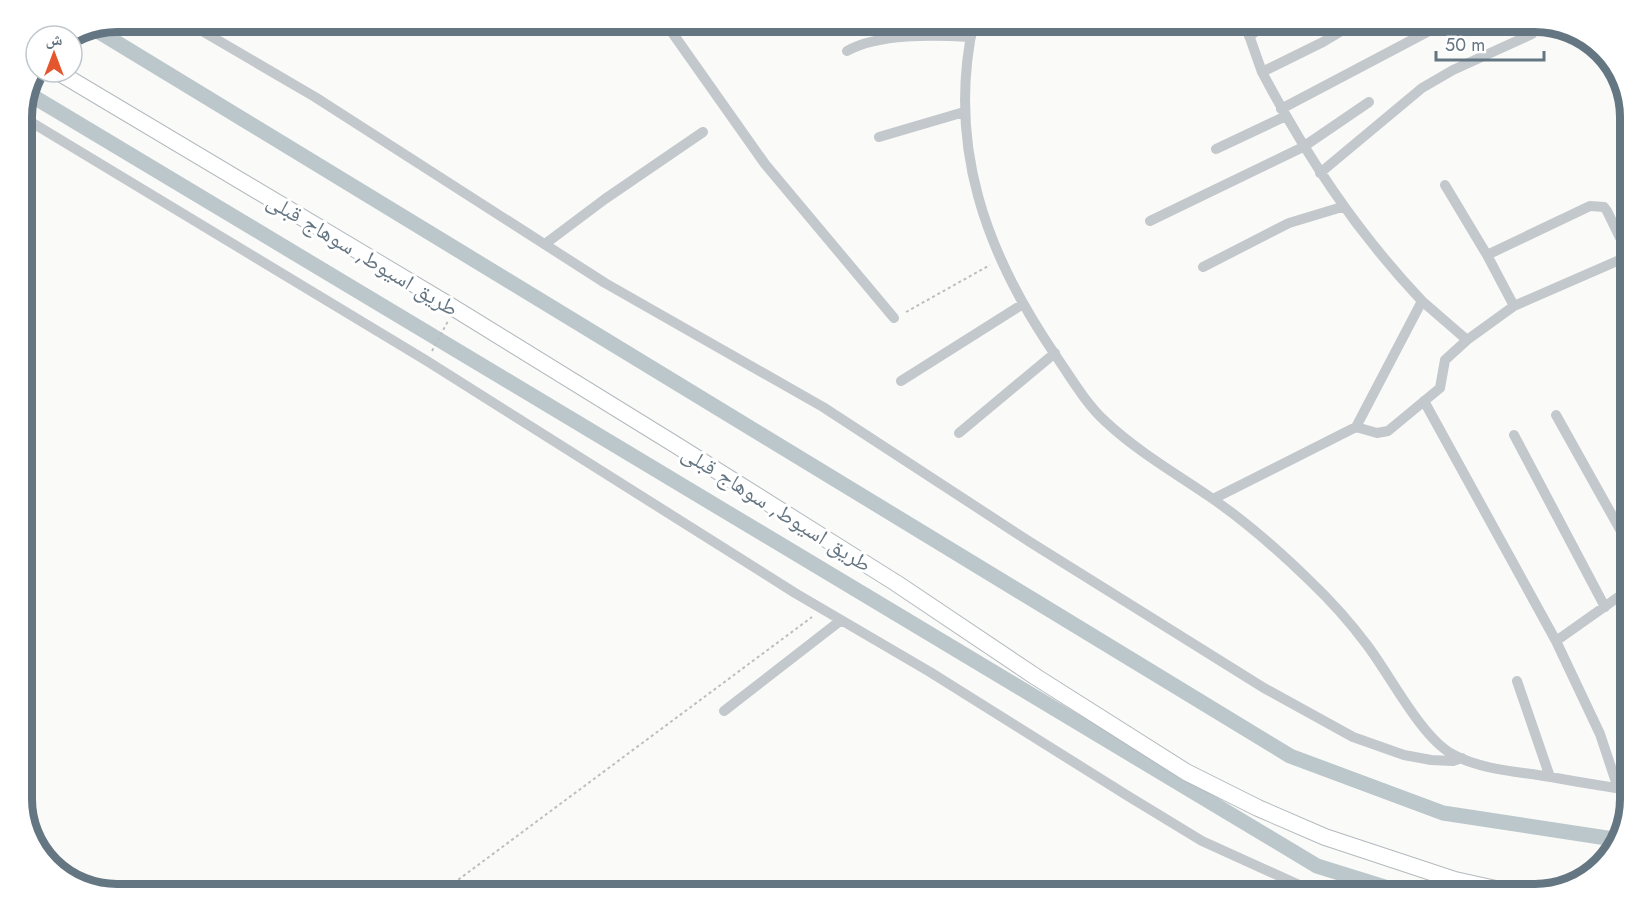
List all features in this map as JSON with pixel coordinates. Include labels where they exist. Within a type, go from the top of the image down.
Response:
[{"type":"main road","name":"طريق اسيوط, سوهاج قبلى","points":[[78,84],[455,308],[666,439],[896,583],[1036,677],[1186,772],[1258,808],[1325,837],[1445,877],[1475,884]]},
{"type":"street","points":[[208,32],[315,97],[647,308],[823,407],[1030,542],[1264,688],[1353,737],[1404,754],[1431,760],[1453,761],[1462,758]]},
{"type":"street","points":[[672,32],[765,164],[894,318]]},
{"type":"street","points":[[972,32],[964,112],[967,146],[976,186],[1000,259],[1023,304],[1104,421],[1130,442],[1213,499],[1307,577],[1366,644],[1430,735],[1444,749],[1462,758],[1498,769],[1618,789],[1600,734],[1556,640],[1424,401]]},
{"type":"street","points":[[1248,32],[1262,72],[1283,112],[1342,207],[1392,269],[1422,301],[1467,340]]},
{"type":"street","points":[[1249,36],[1255,32]]},
{"type":"street","points":[[1262,72],[1340,32]]},
{"type":"street","points":[[1216,149],[1428,32]]},
{"type":"street","points":[[1320,173],[1422,88],[1470,61],[1532,34]]},
{"type":"street","points":[[847,51],[861,45],[905,38],[971,37]]},
{"type":"street","points":[[1150,221],[1303,147],[1369,102]]},
{"type":"street","points":[[879,137],[964,112]]},
{"type":"street","points":[[32,123],[427,361],[820,609],[930,672],[1202,841],[1297,884]]},
{"type":"street","points":[[545,244],[605,199],[703,132]]},
{"type":"street","points":[[1445,185],[1487,255],[1514,306]]},
{"type":"street","points":[[1487,255],[1596,205],[1608,211],[1620,236]]},
{"type":"street","points":[[1203,267],[1289,223],[1342,207]]},
{"type":"street","points":[[1356,427],[1377,433],[1388,431],[1440,388],[1445,360],[1467,340],[1514,306],[1620,260]]},
{"type":"street","points":[[1213,499],[1356,427],[1422,301]]},
{"type":"street","points":[[902,381],[1023,304]]},
{"type":"street","points":[[959,433],[1055,353]]},
{"type":"street","points":[[1556,415],[1620,529]]},
{"type":"street","points":[[1514,435],[1605,607]]},
{"type":"street","points":[[1556,640],[1620,596]]},
{"type":"street","points":[[724,711],[840,621]]},
{"type":"street","points":[[1517,681],[1550,777]]},
{"type":"path","points":[[894,318],[1000,259]]},
{"type":"path","points":[[430,355],[443,330]]},
{"type":"path","points":[[453,884],[696,705],[820,609]]},
{"type":"waterway","points":[[101,33],[1290,756],[1443,813],[1610,839]]},
{"type":"waterway","points":[[34,97],[1317,866],[1375,884]]}]
